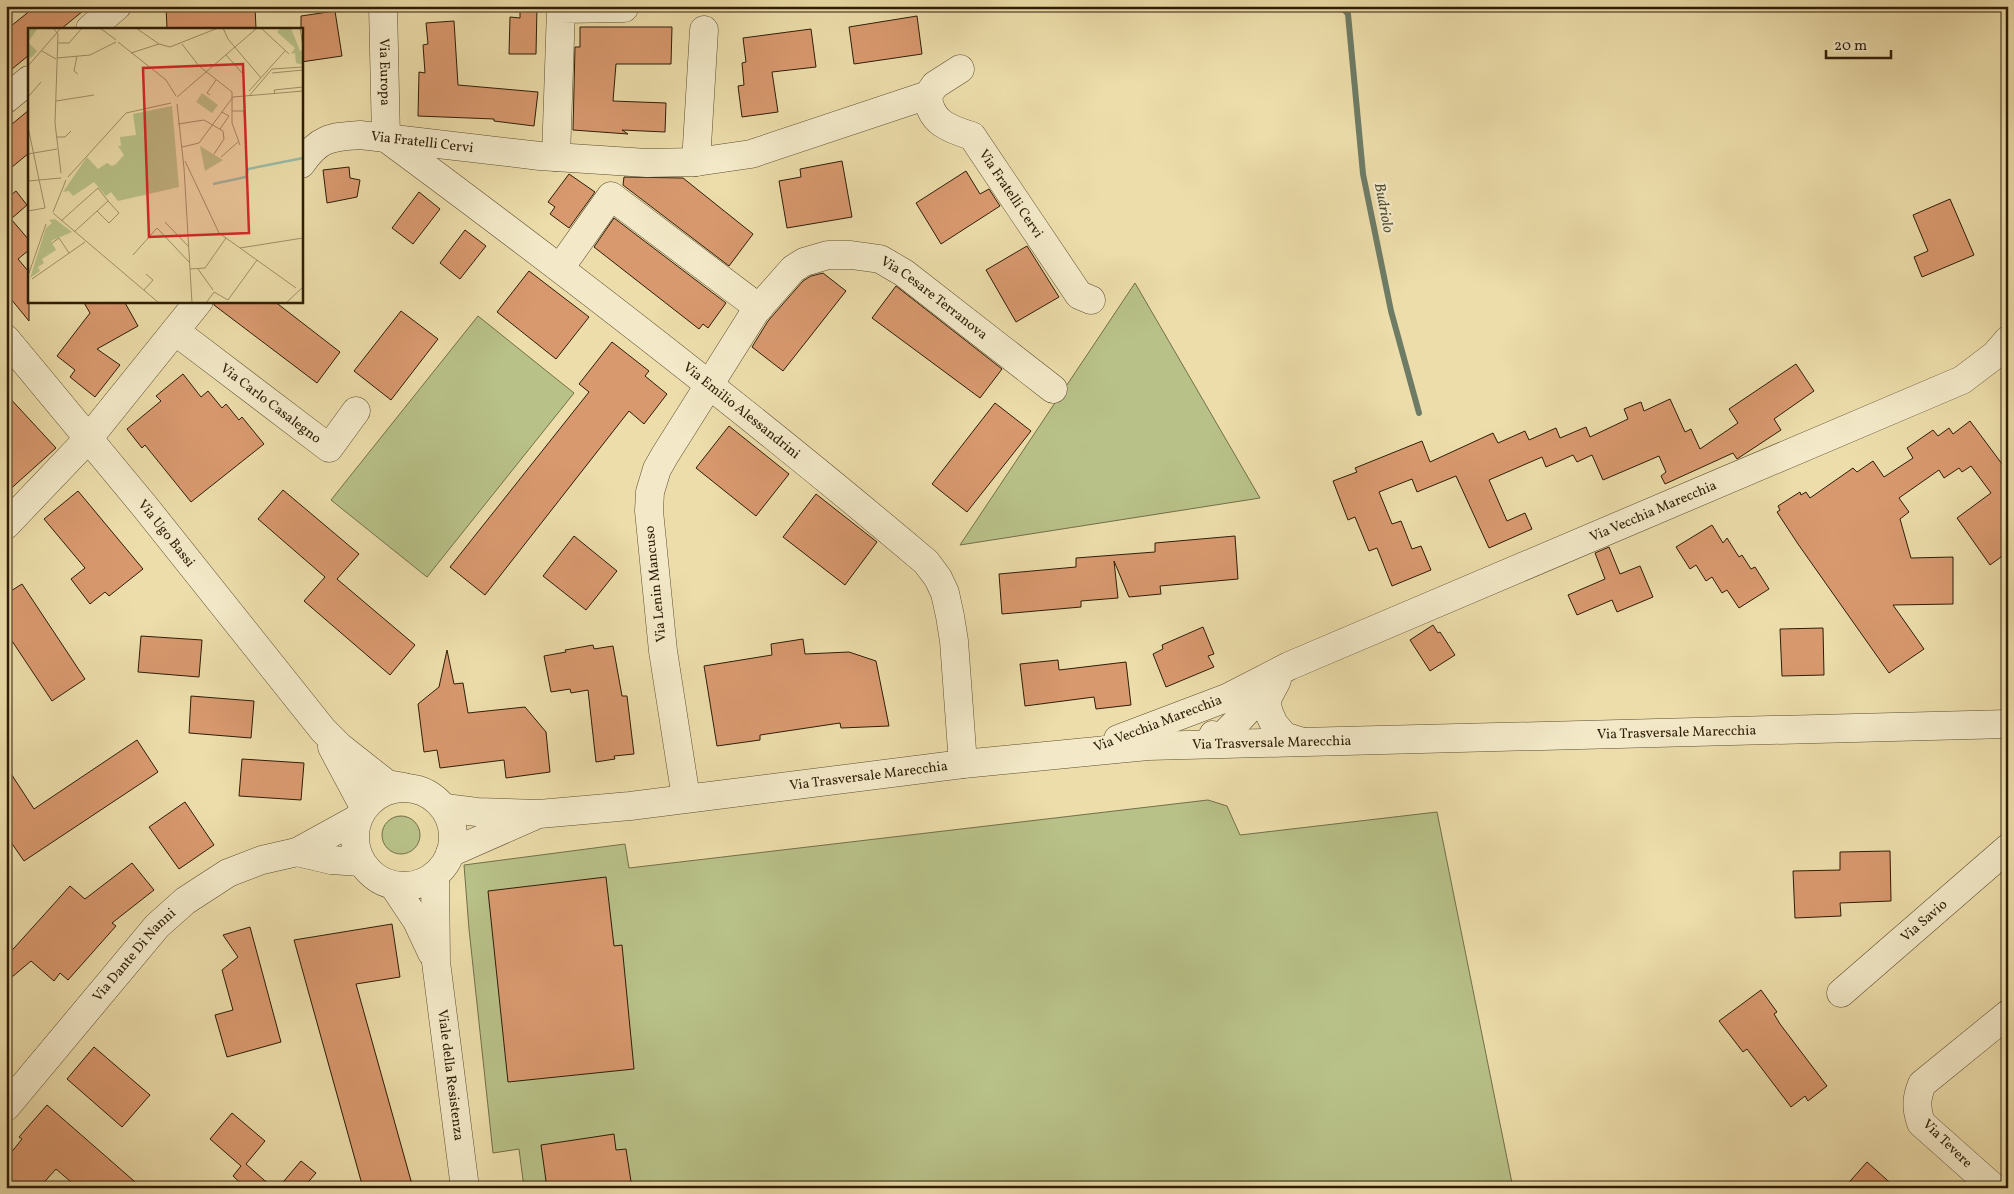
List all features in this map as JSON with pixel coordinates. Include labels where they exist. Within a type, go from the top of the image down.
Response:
[{"type":"street","points":[[91,28],[117,6]]},
{"type":"street","name":"Via Europa","points":[[382,6],[386,138]]},
{"type":"street","points":[[556,157],[561,9],[624,8]]},
{"type":"street","points":[[696,162],[704,30]]},
{"type":"street","name":"Via Fratelli Cervi","points":[[960,69],[935,85],[928,95],[928,105],[932,115],[947,126],[972,136],[1079,295],[1091,300]]},
{"type":"street","points":[[6,99],[28,81]]},
{"type":"street","name":"Via Fratelli Cervi","points":[[302,162],[311,149],[325,140],[339,136],[360,135],[556,157],[647,163],[696,162],[751,154],[928,95]]},
{"type":"street","name":"Via Emilio Alessandrini","points":[[386,138],[560,268],[709,384],[926,562],[938,578],[946,601],[954,640],[963,764]]},
{"type":"street","points":[[560,268],[611,196],[759,308]]},
{"type":"street","name":"Via Cesare Terranova","points":[[709,384],[759,308],[792,269],[804,262],[828,255],[850,255],[880,259],[904,273],[1053,389]]},
{"type":"street","points":[[6,525],[88,439],[199,302]]},
{"type":"street","name":"Via Carlo Casalegno","points":[[176,331],[329,448],[356,411]]},
{"type":"street","name":"Via Ugo Bassi","points":[[6,340],[324,730],[340,747],[387,784],[404,787]]},
{"type":"street","name":"Via Vecchia Marecchia","points":[[1087,751],[1282,674],[1962,380],[1994,355],[2008,340]]},
{"type":"street","name":"Via Lenin Mancuso","points":[[686,798],[663,651],[649,511],[650,492],[657,468],[709,384]]},
{"type":"street","points":[[1282,674],[1266,701],[1268,713],[1284,736],[1300,741]]},
{"type":"street","name":"Via Vecchia Marecchia","points":[[1214,743],[1232,729],[1255,700],[1282,674]]},
{"type":"street","name":"Via Vecchia Marecchia","points":[[1214,743],[1212,728],[1218,707],[1229,696]]},
{"type":"street","name":"Via Trasversale Marecchia","points":[[445,808],[477,812],[539,814],[630,806],[963,764],[1148,746],[2008,724]]},
{"type":"street","name":"Via Ugo Bassi","points":[[324,730],[353,784],[361,813]]},
{"type":"street","points":[[404,787],[420,790],[434,797],[445,808],[451,823],[453,838],[450,853],[444,865],[435,875],[422,883],[408,886],[393,885],[380,880],[369,872],[361,862],[355,847],[361,813],[375,796],[389,789],[404,787]]},
{"type":"street","name":"Via Dante Di Nanni","points":[[6,1107],[157,926],[185,902],[228,873],[262,860],[297,852],[361,813]]},
{"type":"street","name":"Via Trasversale Marecchia","points":[[450,853],[539,814]]},
{"type":"street","name":"Via Savio","points":[[1840,993],[2008,848]]},
{"type":"street","name":"Via Dante Di Nanni","points":[[297,852],[330,860],[361,862]]},
{"type":"street","name":"Viale della Resistenza","points":[[435,875],[436,962],[465,1188]]},
{"type":"street","name":"Viale della Resistenza","points":[[393,885],[417,921],[436,962]]},
{"type":"street","name":"Via Tevere","points":[[1994,1188],[1922,1123],[1917,1111],[1916,1098],[1922,1084],[2008,1014]]},
{"type":"green space","points":[[1135,283],[1260,498],[960,545]]},
{"type":"green space","points":[[478,316],[574,393],[427,577],[331,500]]},
{"type":"green space","points":[[1208,800],[1227,806],[1240,835],[1437,812],[1513,1188],[524,1188],[519,1149],[493,1153],[464,865],[625,844],[629,868]]},
{"type":"green space","points":[[401,816],[415,821],[420,835],[415,849],[401,854],[387,849],[382,835],[387,821]]},
{"type":"building","points":[[36,6],[89,6],[62,28],[28,28],[28,56],[6,74],[6,30]]},
{"type":"building","points":[[166,6],[255,6],[256,28],[167,28]]},
{"type":"building","points":[[520,6],[537,6],[536,54],[509,54],[510,17],[520,18]]},
{"type":"building","points":[[335,11],[342,56],[302,62],[301,16]]},
{"type":"building","points":[[917,16],[922,54],[854,64],[849,27]]},
{"type":"building","points":[[454,21],[458,85],[538,92],[534,126],[494,121],[494,119],[418,116],[419,72],[425,73],[423,45],[428,44],[426,23]]},
{"type":"building","points":[[580,27],[672,27],[671,64],[616,64],[613,101],[666,103],[665,132],[622,130],[628,134],[573,130],[575,47],[580,47]]},
{"type":"building","points":[[811,29],[816,67],[772,72],[778,112],[742,117],[738,86],[744,85],[742,63],[746,62],[743,38]]},
{"type":"building","points":[[28,111],[28,154],[6,172],[6,129]]},
{"type":"building","points":[[842,161],[852,217],[787,228],[779,181],[801,177],[800,169]]},
{"type":"building","points":[[349,167],[350,178],[360,180],[357,197],[327,203],[323,170]]},
{"type":"building","points":[[966,171],[980,194],[989,189],[1000,206],[941,244],[916,203]]},
{"type":"building","points":[[569,174],[595,192],[569,228],[550,214],[555,207],[548,202]]},
{"type":"building","points":[[624,177],[683,178],[753,234],[729,266],[623,185]]},
{"type":"building","points":[[16,191],[27,205],[11,219],[28,239],[28,251],[18,259],[28,271],[29,321],[6,293],[6,199]]},
{"type":"building","points":[[419,192],[440,209],[413,244],[392,228]]},
{"type":"building","points":[[1950,199],[1974,255],[1922,277],[1914,257],[1928,251],[1913,215]]},
{"type":"building","points":[[614,218],[726,303],[708,328],[703,324],[699,329],[594,247]]},
{"type":"building","points":[[465,230],[486,246],[460,279],[440,263]]},
{"type":"building","points":[[1027,246],[1059,297],[1016,322],[986,270]]},
{"type":"building","points":[[529,271],[589,317],[556,359],[497,312]]},
{"type":"building","points":[[823,273],[846,291],[783,371],[752,347],[768,321],[803,281],[811,276]]},
{"type":"building","points":[[896,286],[1002,369],[980,398],[872,318]]},
{"type":"building","points":[[84,302],[125,302],[138,326],[97,349],[120,365],[95,397],[70,377],[75,370],[57,356],[90,313]]},
{"type":"building","points":[[214,302],[275,302],[340,352],[317,383],[214,305]]},
{"type":"building","points":[[401,311],[438,339],[391,400],[354,371]]},
{"type":"building","points":[[612,342],[649,371],[645,376],[667,394],[644,424],[629,411],[485,595],[450,567],[589,392],[579,384]]},
{"type":"building","points":[[1796,364],[1814,391],[1774,419],[1781,430],[1737,459],[1733,453],[1665,484],[1661,476],[1666,472],[1659,456],[1603,480],[1592,455],[1577,462],[1573,455],[1546,467],[1542,457],[1489,480],[1507,521],[1525,513],[1532,529],[1489,548],[1456,476],[1417,492],[1412,479],[1379,492],[1392,524],[1401,521],[1412,549],[1421,546],[1431,570],[1392,586],[1377,548],[1369,551],[1355,517],[1348,520],[1333,481],[1357,472],[1355,468],[1422,441],[1430,462],[1493,433],[1498,443],[1525,431],[1529,440],[1556,428],[1560,438],[1586,427],[1590,437],[1628,419],[1624,409],[1641,402],[1644,411],[1670,399],[1685,432],[1691,429],[1700,449],[1738,423],[1729,409]]},
{"type":"building","points":[[183,374],[201,397],[208,391],[222,408],[226,404],[239,420],[242,417],[264,444],[191,502],[145,445],[142,448],[127,429],[161,401],[156,396]]},
{"type":"building","points":[[6,394],[56,448],[6,493]]},
{"type":"building","points":[[995,403],[1031,431],[967,512],[932,484]]},
{"type":"building","points":[[1970,421],[2008,472],[2008,552],[1990,565],[1957,518],[1991,493],[1971,466],[1962,472],[1959,468],[1944,478],[1939,470],[1899,498],[1909,512],[1900,519],[1911,558],[1953,557],[1953,604],[1893,605],[1924,649],[1889,673],[1798,544],[1777,512],[1780,510],[1778,506],[1800,492],[1801,495],[1806,492],[1810,498],[1853,468],[1857,472],[1873,461],[1884,477],[1913,458],[1907,448],[1933,430],[1938,436],[1949,428],[1953,434]]},
{"type":"building","points":[[729,426],[789,474],[756,516],[696,468]]},
{"type":"building","points":[[283,490],[359,554],[337,579],[415,645],[390,675],[304,601],[325,577],[258,519]]},
{"type":"building","points":[[78,491],[143,569],[109,596],[105,592],[90,604],[71,579],[85,568],[44,519]]},
{"type":"building","points":[[816,494],[877,542],[845,585],[783,537]]},
{"type":"building","points":[[1712,525],[1723,543],[1727,538],[1739,557],[1742,555],[1751,569],[1755,567],[1769,589],[1739,608],[1727,590],[1722,593],[1712,577],[1706,581],[1696,565],[1690,569],[1676,547]]},
{"type":"building","points":[[574,536],[617,571],[586,610],[543,576]]},
{"type":"building","points":[[1235,536],[1238,579],[1160,586],[1161,594],[1129,597],[1114,561],[1118,598],[1081,601],[1081,607],[1002,614],[999,574],[1076,567],[1076,558],[1155,552],[1155,543]]},
{"type":"building","points":[[1609,547],[1620,574],[1640,566],[1653,597],[1617,612],[1612,600],[1577,615],[1568,595],[1605,579],[1595,553]]},
{"type":"building","points":[[22,584],[85,679],[52,701],[6,632],[6,594]]},
{"type":"building","points":[[1433,625],[1438,633],[1440,632],[1455,655],[1430,671],[1410,640]]},
{"type":"building","points":[[1203,627],[1214,654],[1208,656],[1214,667],[1166,687],[1153,654],[1163,649],[1162,645]]},
{"type":"building","points":[[1823,628],[1824,675],[1782,676],[1780,629]]},
{"type":"building","points":[[141,636],[202,640],[199,677],[138,672]]},
{"type":"building","points":[[803,639],[805,654],[849,652],[876,661],[889,726],[841,728],[840,723],[760,735],[760,740],[717,746],[704,666],[772,655],[771,644]]},
{"type":"building","points":[[593,645],[594,649],[613,646],[622,696],[627,696],[634,754],[614,756],[615,759],[596,762],[588,690],[571,693],[570,689],[551,692],[544,656]]},
{"type":"building","points":[[447,650],[454,684],[463,683],[468,713],[525,707],[546,732],[550,772],[506,778],[504,760],[440,768],[437,750],[424,752],[418,704],[439,687]]},
{"type":"building","points":[[1058,660],[1059,670],[1126,662],[1131,705],[1096,709],[1094,697],[1025,706],[1020,664]]},
{"type":"building","points":[[191,696],[254,701],[251,738],[189,733]]},
{"type":"building","points":[[137,740],[158,772],[24,861],[6,835],[6,766],[34,809]]},
{"type":"building","points":[[242,759],[304,763],[301,800],[239,796]]},
{"type":"building","points":[[185,802],[214,845],[179,869],[149,827]]},
{"type":"building","points":[[1890,851],[1891,901],[1840,903],[1841,916],[1795,918],[1793,871],[1840,870],[1840,852]]},
{"type":"building","points":[[132,863],[154,890],[112,923],[116,926],[68,980],[60,973],[54,981],[31,961],[6,982],[6,957],[70,886],[85,899]]},
{"type":"building","points":[[606,877],[614,946],[622,945],[634,1069],[508,1082],[488,891]]},
{"type":"building","points":[[392,924],[400,977],[356,984],[413,1188],[363,1188],[294,940]]},
{"type":"building","points":[[250,927],[281,1042],[227,1057],[215,1015],[233,1010],[222,970],[238,957],[223,935]]},
{"type":"building","points":[[1761,990],[1777,1012],[1774,1014],[1780,1024],[1827,1086],[1808,1101],[1805,1096],[1791,1107],[1747,1049],[1743,1052],[1719,1021]]},
{"type":"building","points":[[94,1047],[150,1095],[122,1127],[67,1079]]},
{"type":"building","points":[[47,1105],[142,1188],[78,1188],[56,1169],[39,1188],[6,1188],[6,1159],[22,1139],[19,1137]]},
{"type":"building","points":[[232,1113],[265,1141],[246,1164],[273,1188],[246,1188],[233,1176],[241,1166],[210,1139]]},
{"type":"building","points":[[614,1134],[616,1150],[626,1149],[632,1188],[547,1188],[541,1145]]},
{"type":"building","points":[[301,1161],[316,1173],[303,1188],[278,1188]]},
{"type":"building","points":[[1867,1162],[1896,1188],[1844,1188]]},
{"type":"waterway","name":"Budriolo","points":[[1341,6],[1348,14],[1363,174],[1391,311],[1419,413]]}]
